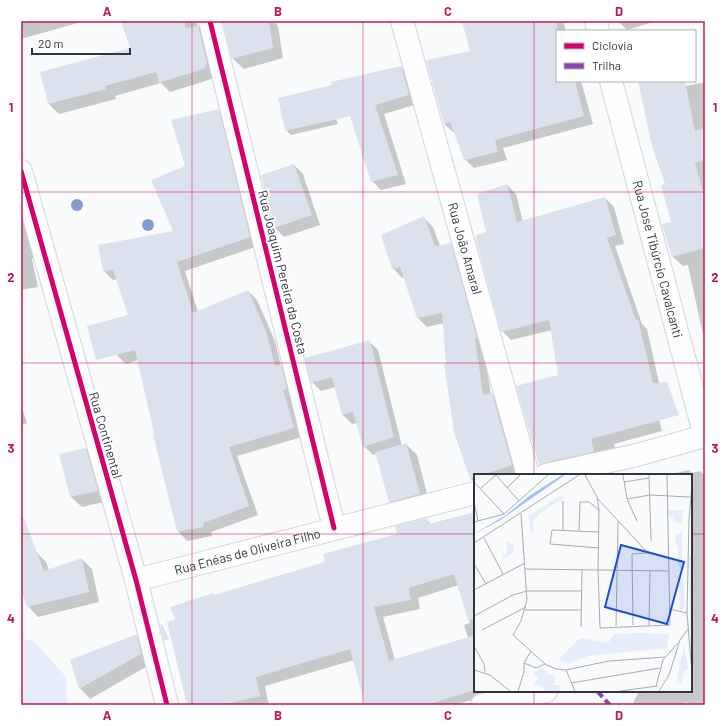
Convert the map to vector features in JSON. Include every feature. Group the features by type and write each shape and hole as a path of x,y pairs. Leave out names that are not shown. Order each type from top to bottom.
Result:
{"street":[{"name":"Rua Joaquim Pereira da Costa","path":"210,21 334,528"},
{"name":"Rua João Amaral","path":"402,21 528,474"},
{"name":"Rua José Tibúrcio Cavalcanti","path":"611,82 705,436"},
{"name":"Rua Continental","path":"21,171 136,580 167,705"},
{"path":"550,474 636,455 705,436"},
{"name":"Rua Enéas de Oliveira Filho","path":"136,580 474,493"},
{"path":"482,705 541,692"}],"shaded area":[{"path":"21,638 35,642 66,677 67,705 21,705"}],"building":[{"path":"121,21 184,21 186,28 198,26 207,63 205,64 206,68 159,83 156,72 105,86 106,89 48,104 40,72 130,48"},
{"path":"269,21 273,48 232,59 223,22"},
{"path":"462,21 557,21 556,82 575,82 584,116 495,140 498,152 464,160 450,122 444,124 426,60 470,51"},
{"path":"401,66 409,95 375,105 398,175 371,182 350,116 285,131 278,98 332,85 331,82"},
{"path":"638,82 685,82 695,131 705,128 705,160 695,163 705,199 705,248 672,257 662,224 671,222 661,185 665,184 652,146"},
{"path":"219,109 250,237 177,262 193,313 248,290 266,331 275,366 281,365 287,389 283,390 294,428 229,447 249,506 203,523 204,527 177,532 153,434 135,350 96,360 87,326 128,315 113,270 103,271 98,245 173,231 151,180 185,166 171,120"},
{"path":"294,164 312,215 274,228 261,175"},
{"path":"507,184 517,222 605,197 616,235 607,238 636,320 638,319 653,383 667,382 679,415 591,439 594,452 561,458 539,465 516,386 558,375 549,320 501,332 475,236 486,232 477,194"},
{"path":"424,216 435,246 451,243 477,338 475,338 483,395 492,393 512,465 485,474 474,474 474,477 470,479 454,432 444,364 446,364 442,313 417,318 400,267 392,269 381,235"},
{"path":"370,340 394,437 363,447 353,412 342,415 332,377 311,383 305,358"},
{"path":"406,443 420,494 389,502 375,452"},
{"path":"86,448 98,491 70,497 59,454"},
{"path":"474,512 474,619 468,620 454,574 409,588 411,600 374,607 389,661 474,635 474,690 426,705 365,705 350,649 256,677 260,696 221,705 187,705 167,622 175,619 170,607 213,593 214,595 325,562 323,554 397,534 395,526 427,518 428,524"},
{"path":"21,518 24,518 44,571 82,558 89,592 27,607 21,589"},
{"path":"162,624 169,639 164,641 160,625"},
{"path":"137,634 141,654 79,689 70,660"}],"marked path":[{"path":"598,692 610,705"}],"cycle path":[{"path":"210,21 334,528"},
{"path":"21,171 136,580 167,705"}]}
